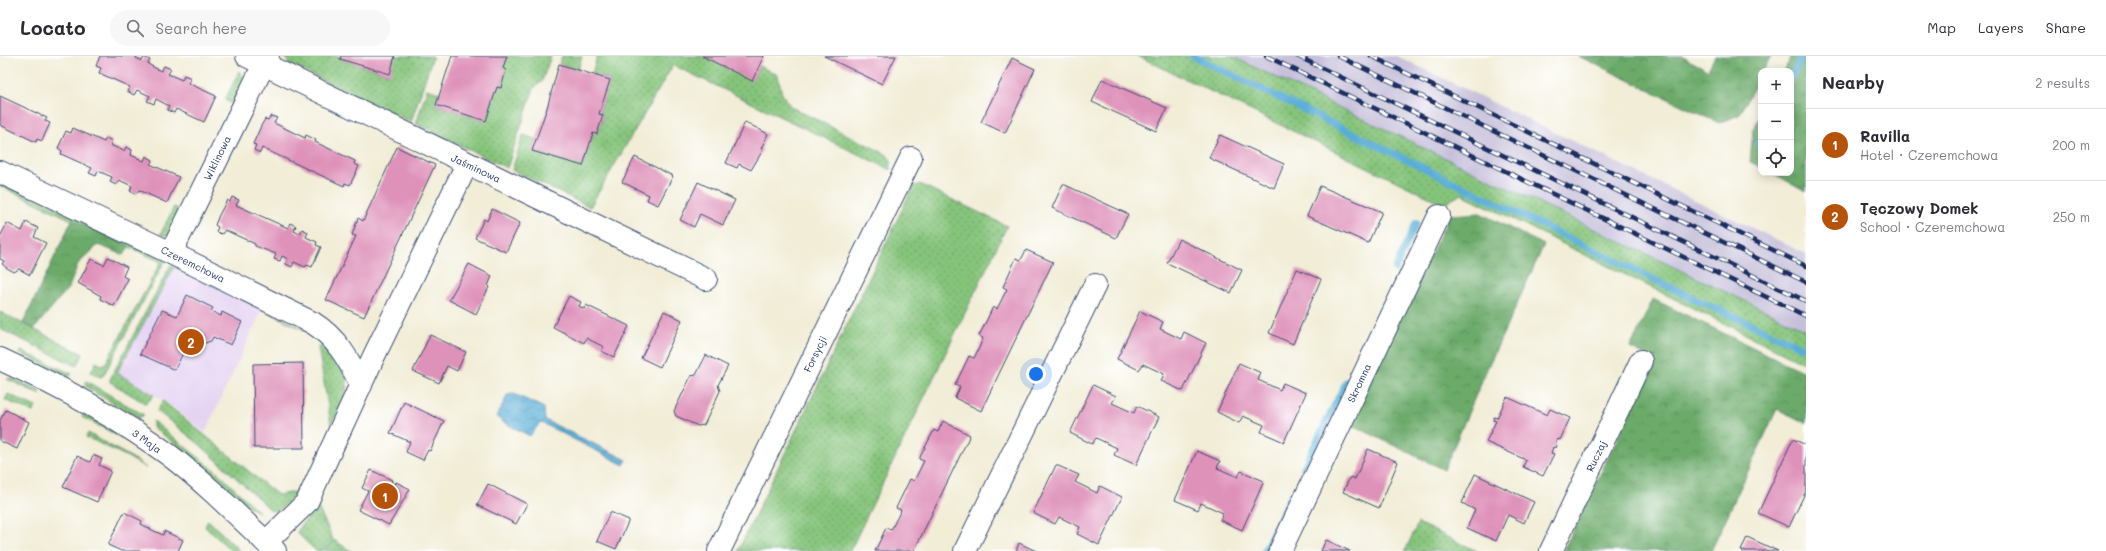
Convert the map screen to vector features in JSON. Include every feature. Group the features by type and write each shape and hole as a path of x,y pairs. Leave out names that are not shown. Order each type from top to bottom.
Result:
{"street":[{"name":"Jaśminowa","path":"259,59 467,164 706,279"},
{"name":"Wiklinowa","path":"172,253 259,59"},
{"name":"Forsycji","path":"719,551 911,158"},
{"path":"270,547 307,502 360,385 467,164"},
{"name":"Czeremchowa","path":"0,172 172,253 323,329 343,350 360,385"},
{"name":"Skromna","path":"1280,551 1438,216"},
{"path":"965,551 1095,286"},
{"name":"3 Maja","path":"0,359 95,406 137,433 198,478 270,547"},
{"name":"Ruczaj","path":"1551,551 1642,361"}],"shaded area":[{"path":"1231,56 1397,56 1806,254 1806,330"},
{"path":"174,267 262,310 205,433 168,403 117,373"}],"green space":[{"path":"284,56 341,56 340,59 389,74 395,56 433,56 411,122 289,64"},
{"path":"507,56 551,56 542,81 534,88 507,168 416,124 427,89 440,93 436,105 486,121 497,87 501,88 506,70 503,68"},
{"path":"562,56 582,56 578,70 559,64"},
{"path":"597,56 702,56 752,80 759,66 778,75 782,94 791,107 886,154 891,160 891,170 673,65 590,207 512,170 523,135 536,139 533,151 583,166 593,133 597,133 603,115 599,114 610,80 592,74"},
{"path":"1138,56 1231,56 1806,330 1806,364 1462,194 1443,204"},
{"path":"1578,56 1681,56 1708,70 1715,56 1771,56 1764,68 1758,68 1758,80 1739,115 1719,123"},
{"path":"1791,56 1806,56 1806,191 1778,176 1794,176 1794,68 1785,68"},
{"path":"239,71 246,80 235,105 225,100"},
{"path":"1758,121 1758,166 1750,162 1753,130"},
{"path":"0,181 166,259 103,376 100,377 91,372 96,362 104,366 161,262 0,186"},
{"path":"920,184 1007,226 850,551 738,551 910,193 913,187"},
{"path":"174,207 184,212 171,236 160,235"},
{"path":"1480,213 1544,245 1487,369 1444,470 1348,423 1450,215"},
{"path":"72,220 129,246 124,255 98,245 78,264 69,287 34,329 23,323"},
{"path":"174,263 311,333 174,267 117,373 154,395 146,404 110,382 110,379 170,266"},
{"path":"1653,299 1806,373 1806,423 1777,409 1711,551 1563,551 1655,361 1630,348"},
{"path":"0,312 83,354 76,366 0,329"},
{"path":"326,345 341,367 347,380 347,387 343,401 331,425 318,347"},
{"path":"21,351 72,374 68,377 19,353"},
{"path":"11,378 39,391 41,395 7,379"},
{"path":"86,381 144,415 138,418 86,387"},
{"path":"8,394 36,407 33,412 5,400"},
{"path":"163,401 278,495 300,491 279,510 272,511 198,443 157,411"},
{"path":"86,414 143,449 82,417"},
{"path":"153,421 217,472 259,512 247,506 206,468 153,427"},
{"path":"88,433 134,459 146,468 128,457 86,437"},
{"path":"318,507 333,539 323,551 316,551 297,533 301,525"},
{"path":"208,520 240,551 232,551 205,527"},
{"path":"1418,523 1477,551 1405,551"},
{"path":"334,540 351,551 325,551"}],"water":[{"path":"512,393 544,408 545,420 627,460 624,465 542,423 539,424 530,436 501,421 497,416 508,394"}],"building":[{"path":"100,56 137,56 136,58 142,61 144,57 150,60 148,64 161,71 164,66 171,69 168,74 182,80 184,75 191,78 188,83 216,96 204,122 176,109 174,113 167,110 169,106 156,99 154,104 147,101 150,96 137,90 134,95 127,91 130,87 99,73 101,68 96,66"},
{"path":"341,56 395,56 390,74 340,59"},
{"path":"452,56 507,56 503,68 506,70 501,88 497,87 486,121 436,105"},
{"path":"702,56 764,56 752,81"},
{"path":"824,56 896,56 882,84"},
{"path":"1012,58 1035,69 1005,133 981,122"},
{"path":"559,64 610,80 599,114 603,115 597,134 593,133 583,166 532,151 547,108"},
{"path":"1102,79 1167,108 1156,131 1092,102"},
{"path":"0,96 47,118 45,121 50,123 42,141 37,139 36,142 0,125"},
{"path":"271,116 277,118 274,123 305,138 306,135 316,140 315,142 355,161 354,164 359,166 350,185 345,183 344,186 262,148 260,153 254,150 256,145 253,144 261,126 265,119 268,120"},
{"path":"745,122 768,134 761,149 763,150 751,170 739,164 737,168 726,163"},
{"path":"73,128 104,142 106,138 112,141 110,145 124,151 126,147 132,150 131,155 144,161 146,156 153,160 150,164 179,177 167,203 139,190 136,194 130,191 132,186 119,180 116,185 110,182 112,177 98,171 96,176 89,173 92,168 61,154 62,151 58,148 66,131 71,133"},
{"path":"1220,135 1284,164 1274,188 1209,158"},
{"path":"397,147 435,165 364,317 326,300 356,236 352,235 358,218 363,221"},
{"path":"635,157 673,176 658,205 647,200 649,195 622,182"},
{"path":"698,182 735,200 723,225 700,214 694,227 680,220"},
{"path":"1063,184 1128,214 1116,238 1052,208"},
{"path":"1320,186 1382,212 1368,243 1307,216"},
{"path":"232,197 239,200 236,205 288,228 290,223 296,226 294,231 300,234 302,229 308,232 306,237 317,242 316,245 321,247 312,267 307,265 305,267 294,262 292,267 286,264 288,259 282,256 280,261 274,259 276,254 255,246 255,244 225,230 222,234 216,232 218,227 215,225 219,215 227,200 230,202"},
{"path":"492,209 520,223 506,252 475,238 484,219 487,221"},
{"path":"26,222 38,228 34,237 46,243 30,275 19,269 14,272 2,264 4,261 0,259 0,237 7,223 22,231"},
{"path":"1179,239 1242,270 1231,293 1167,263"},
{"path":"1026,250 1053,262 981,411 955,398 960,387 955,385 969,356 974,358 979,348 983,338 979,336 993,307 997,309 1007,289 1003,287 1016,258 1021,260"},
{"path":"108,257 127,267 123,276 128,279 114,306 100,299 101,296 78,283 91,259 104,265"},
{"path":"469,264 492,276 488,286 489,287 476,314 449,300"},
{"path":"1297,269 1321,279 1293,344 1269,333"},
{"path":"187,295 213,308 211,311 221,316 222,312 242,322 231,345 213,337 211,341 205,343 190,337 175,370 140,354 162,310 177,316"},
{"path":"569,296 581,302 579,306 584,309 586,305 629,326 614,357 601,351 604,347 586,338 584,343 553,327"},
{"path":"664,311 682,320 660,367 641,358"},
{"path":"1140,311 1163,322 1160,329 1181,339 1184,332 1206,343 1183,391 1161,381 1164,374 1143,364 1139,370 1117,359"},
{"path":"430,335 466,352 457,371 447,366 439,383 413,371"},
{"path":"706,355 728,366 718,385 720,391 704,425 698,426 676,416 674,411 691,376 696,375"},
{"path":"303,363 304,448 254,448 253,364"},
{"path":"1239,363 1261,373 1258,380 1280,390 1283,383 1306,393 1284,442 1261,432 1264,425 1243,416 1239,423 1217,412"},
{"path":"1093,385 1116,396 1112,403 1134,413 1137,406 1159,417 1136,465 1114,455 1117,448 1096,438 1092,444 1070,433"},
{"path":"1507,397 1547,415 1550,409 1570,418 1560,440 1557,439 1555,445 1557,446 1556,448 1553,447 1551,453 1554,454 1543,476 1523,467 1526,460 1486,442 1496,421 1493,420 1494,417 1497,418"},
{"path":"404,402 444,421 430,451 428,450 423,460 406,452 410,442 390,433"},
{"path":"6,410 29,422 17,449 0,441 0,420"},
{"path":"943,421 970,435 914,551 875,551 886,528 891,530 901,510 896,508 910,479 914,481 924,461 919,459 934,430 938,432"},
{"path":"1793,439 1806,445 1806,491 1789,527 1758,513"},
{"path":"1368,449 1398,462 1379,508 1343,492 1350,477 1355,479"},
{"path":"1197,451 1220,461 1217,468 1238,477 1241,471 1264,481 1242,530 1220,520 1223,513 1201,503 1198,510 1175,500"},
{"path":"93,455 102,459 99,465 111,471 97,502 63,487 77,456 90,462"},
{"path":"1056,465 1079,475 1075,482 1097,493 1100,486 1122,497 1099,545 1077,534 1080,527 1059,517 1055,524 1033,513"},
{"path":"371,470 392,480 391,483 395,485 396,482 410,489 389,525 358,510 368,491 362,488"},
{"path":"1475,474 1534,502 1524,523 1508,515 1496,541 1467,528 1475,510 1462,503"},
{"path":"488,484 527,504 516,524 477,505"},
{"path":"124,512 142,521 141,524 152,530 163,535 164,531 183,540 178,551 121,551 108,545"},
{"path":"610,512 629,520 616,549 597,541"},
{"path":"1747,537 1778,551 1741,551"},
{"path":"1326,540 1350,551 1321,551"},
{"path":"1019,543 1036,551 1016,551"}],"waterway":[{"path":"1193,56 1690,297 1806,349"},
{"path":"1794,72 1802,56"},
{"path":"1395,269 1416,223"},
{"path":"1304,467 1346,382"},
{"path":"1264,551 1291,496"}],"railway":[{"path":"1266,56 1806,316"},
{"path":"1297,56 1806,301"},
{"path":"1338,56 1806,282"},
{"path":"1371,56 1806,266"}],"place":[{"name":"Tęczowy Domek","path":"191,342"},
{"name":"Ravilla","path":"385,496"}]}
